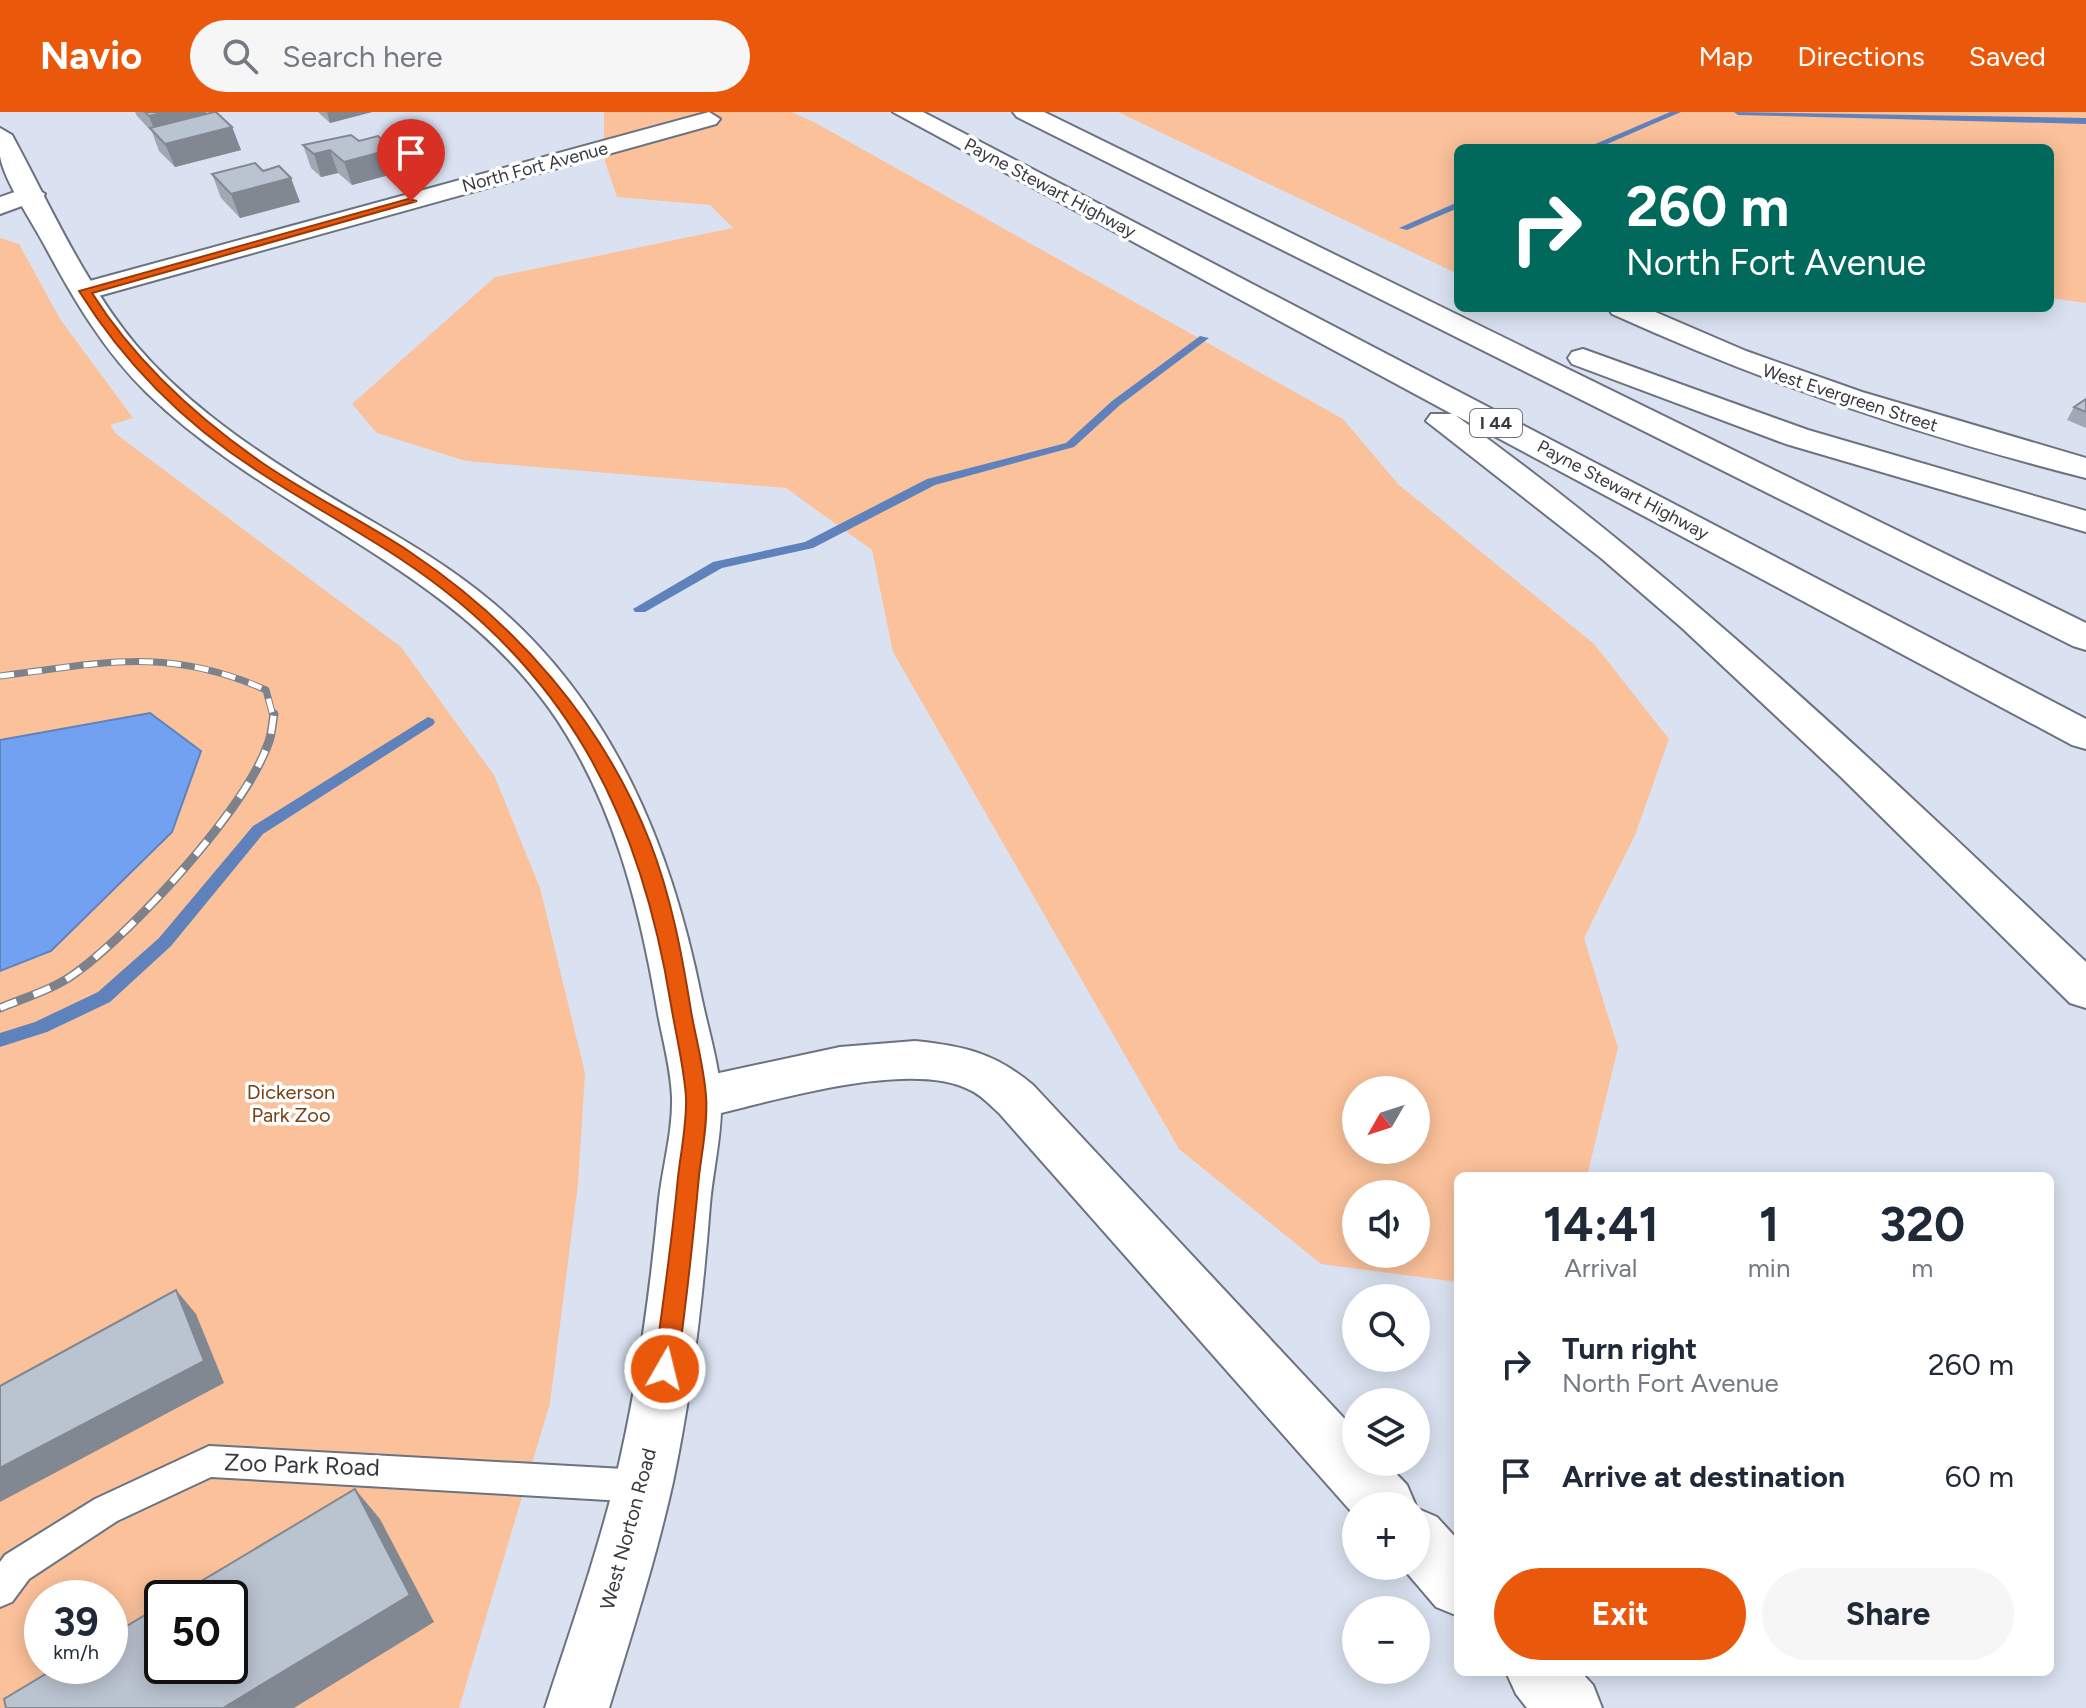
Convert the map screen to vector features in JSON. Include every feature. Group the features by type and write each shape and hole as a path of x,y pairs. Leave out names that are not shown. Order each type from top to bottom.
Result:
{"main road":[{"name":"Payne Stewart Highway","path":"905,112 2086,736"},
{"path":"1025,112 2086,638"},
{"name":"North Fort Avenue","path":"85,291 708,119"},
{"name":"West Norton Road","path":"0,135 16,200 85,291 112,334 173,399 258,466 445,582 517,646 553,687 608,772 641,842 673,957 696,1098 680,1269 665,1369 642,1486 577,1708"},
{"path":"1316,254 1454,307"},
{"path":"1272,304 1574,516 1699,623 2086,990"},
{"path":"1466,312 1722,411 2086,522"},
{"name":"West Evergreen Street","path":"1631,312 1714,350 1829,394 2086,468"},
{"path":"696,1098 874,1062 920,1058 985,1074 1016,1099 1373,1492"},
{"path":"1430,1554 1454,1581"},
{"path":"1542,1676 1570,1708"}],"lane":[{"name":"Zoo Park Road","path":"0,1590 17,1567 106,1510 209,1461 642,1486"}],"green space":[{"path":"604,112 791,112 814,122 1343,419 1398,484 1594,644 1669,739 1635,835 1584,938 1618,1048 1588,1172 1454,1172 1454,1281 1351,1268 1430,1268 1430,1180 1342,1180 1342,1267 1321,1264 1179,1149 893,652 872,550 786,488 466,461 377,433 352,404 495,277 733,228 710,205 617,197 604,159"},
{"path":"1118,112 2086,112 2086,303 2054,299 2054,144 1454,144 1454,272"},
{"name":"Dickerson Park Zoo","path":"0,238 19,244 60,319 133,418 110,425 116,434 401,647 494,775 540,888 585,1073 578,1184 550,1403 459,1708 0,1708"}],"water":[{"path":"150,713 201,751 172,832 51,951 0,971 0,740"}],"building":[{"path":"216,112 232,127 165,144 150,128"},
{"path":"351,135 359,141 378,136 393,149 344,162 330,150 314,154 303,145"},
{"path":"255,163 263,171 279,166 291,178 231,194 212,174"},
{"path":"2086,399 2086,412 2074,407"},
{"path":"176,1290 204,1361 0,1468 0,1386"},
{"path":"355,1489 410,1595 223,1708 6,1708 4,1699 29,1684 128,1684 128,1625 144,1616 144,1684 248,1684 248,1580 203,1580"}],"waterway":[{"path":"1600,144 1677,112"},
{"path":"1738,112 2086,121"},
{"path":"1404,228 1454,207"},
{"path":"640,609 718,565 809,545 931,482 1070,445 1116,403 1204,338"},
{"path":"0,1040 41,1027 104,997 165,942 258,830 428,722"}],"railway":[{"path":"0,676 103,663 165,663 197,667 266,690 273,716"},
{"path":"0,1008 50,988 77,972 157,899 236,802 268,744 274,714"}],"route":[{"path":"411,201 85,291 112,334 140,366 213,432 258,466 405,555 445,582 482,613 517,646 553,687 585,733 615,785 641,842 658,897 673,957 696,1098 686,1178 680,1269 665,1369"}]}
